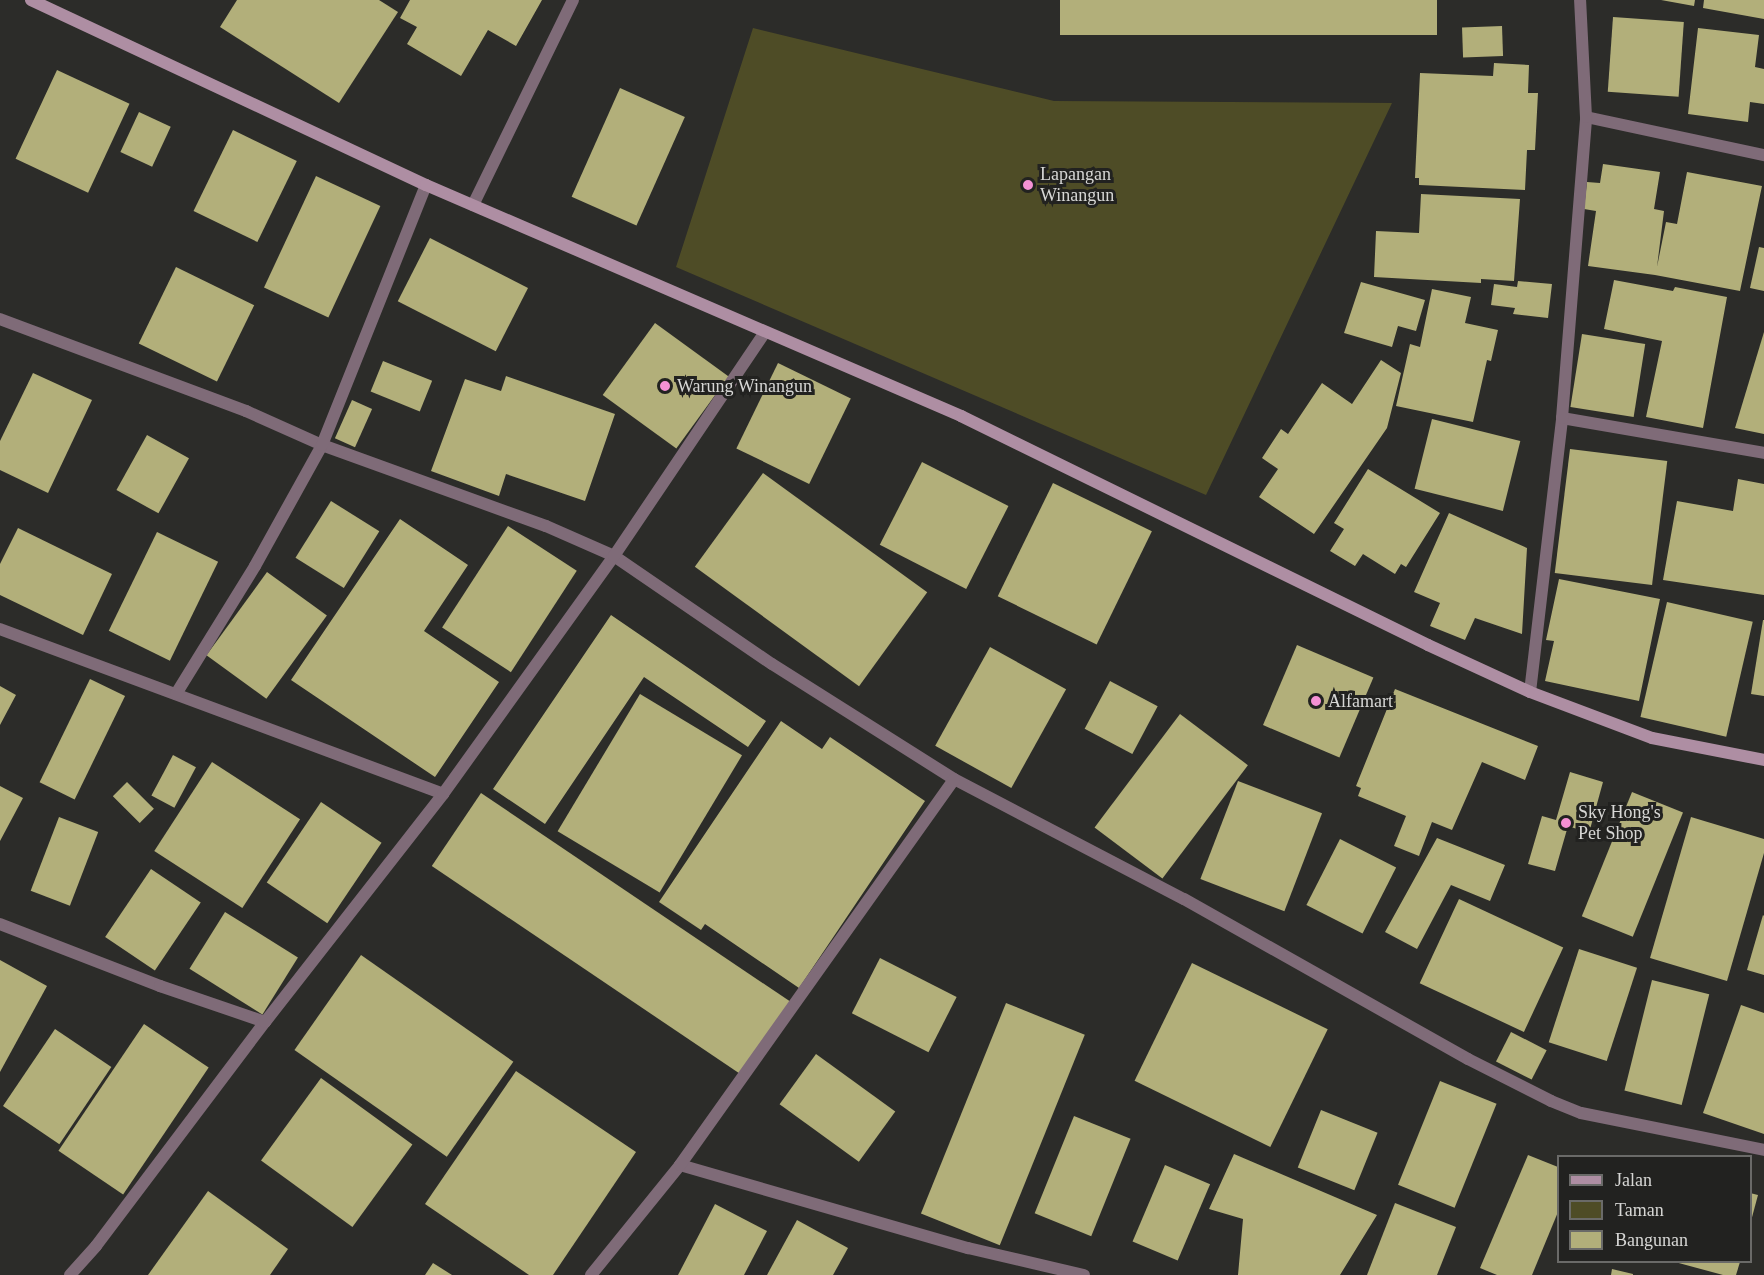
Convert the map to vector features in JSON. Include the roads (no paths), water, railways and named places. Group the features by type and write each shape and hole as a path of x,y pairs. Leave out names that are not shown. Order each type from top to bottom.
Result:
{"street":[{"path":"31,0 426,184 961,416 1428,645 1530,692 1652,738 1764,760"},
{"path":"473,205 573,0"},
{"path":"1530,692 1562,418 1586,117 1580,0"},
{"path":"1586,117 1764,155"},
{"path":"176,694 255,566 322,445 426,184"},
{"path":"0,319 246,411 322,445 546,526 614,556 830,702 954,779 1184,899 1468,1059 1551,1101 1581,1113 1641,1127 1764,1150"},
{"path":"70,1275 96,1246 265,1022 443,794 614,556 765,332"},
{"path":"1562,418 1764,453"},
{"path":"0,629 443,794"},
{"path":"591,1275 681,1164 954,779"},
{"path":"0,924 160,986 265,1022"},
{"path":"681,1164 968,1248 1084,1275"}],"place":[{"name":"Lapangan Winangun","path":"1028,185"},
{"name":"Warung Winangun","path":"665,386"},
{"name":"Alfamart","path":"1316,701"},
{"name":"Sky Hong's Pet Shop","path":"1566,823"}]}
